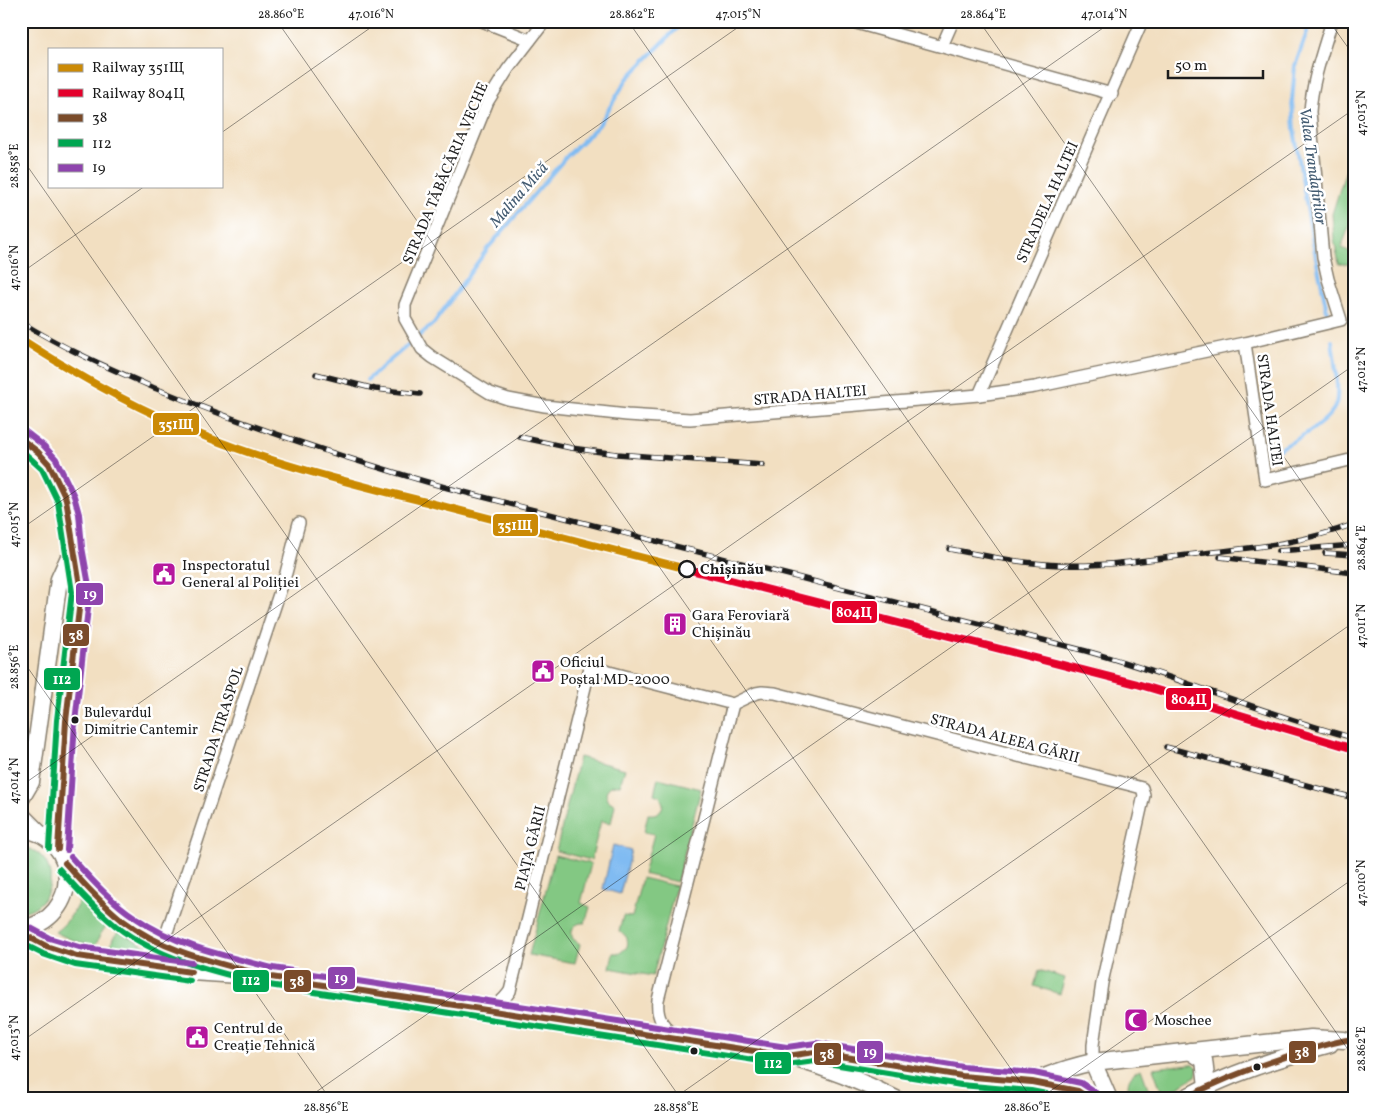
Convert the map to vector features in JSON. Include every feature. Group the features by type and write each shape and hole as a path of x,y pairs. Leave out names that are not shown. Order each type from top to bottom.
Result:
{"main road":[{"path":"21,439 43,458 59,481 70,516 73,548 81,592 66,722 61,856 68,879 67,888 60,906 46,920 38,925 21,929"},
{"path":"21,799 31,782 28,760 59,579 73,548"},
{"path":"21,815 41,835 53,843 61,856 88,888 132,927 163,944 198,957 270,977"},
{"path":"21,829 41,835"},
{"path":"21,933 46,946 92,959 176,971 270,977 787,1056 833,1070 896,1099"},
{"path":"1003,1099 1032,1082 1062,1069 1093,1062 1311,1038 1349,1039"},
{"path":"1183,1099 1229,1076 1278,1058 1349,1039"},
{"path":"1190,1051 1204,1060 1208,1086"},
{"path":"787,1056 815,1052 962,1076 1032,1082 1078,1091 1090,1099"},
{"path":"1093,1062 1109,1099"}],"street":[{"path":"482,21 530,40"},
{"name":"STRADA TĂBĂCĂRIA VECHE","path":"407,323 405,304 488,101 508,69 545,21"},
{"path":"849,21 1112,94"},
{"path":"942,46 953,21"},
{"name":"STRADELA HALTEI","path":"979,395 1112,94 1142,21"},
{"name":"STRADA HALTEI","path":"407,323 418,343 432,357 479,388 498,396 545,406 672,419 711,418 979,395 1035,387 1245,343 1341,320 1323,257 1310,112 1311,94 1315,77 1332,21"},
{"name":"STRADA HALTEI","path":"1245,343 1265,480 1354,459"},
{"name":"STRADA TIRASPOL","path":"163,944 286,573 299,523"},
{"name":"PIAȚA GĂRII","path":"470,1007 488,1008 497,1005 510,991 590,667 733,704"},
{"name":"STRADA ALEEA GĂRII","path":"733,704 756,693 775,693 1140,787 1144,790 1102,983 1093,1045 1093,1062"},
{"path":"690,1041 673,1034 665,1028 659,1019 657,1010 658,1000 733,704"}],"green space":[{"path":"1352,151 1354,152 1354,214 1341,248 1354,253 1354,264 1339,264 1332,214"},
{"path":"579,757 625,769 620,785 608,788 606,792 608,800 615,805 611,823 601,821 591,860 556,851"},
{"path":"658,778 701,789 677,882 643,874 654,834 644,832 648,814 658,812 663,804 660,796 654,794"},
{"path":"21,847 34,851 43,858 48,868 50,879 48,890 43,900 34,908 21,912"},
{"path":"555,855 591,864 581,903 590,907 585,923 576,925 572,930 573,939 580,944 575,963 529,955"},
{"path":"642,878 676,886 653,976 610,968 613,953 620,953 627,947 626,937 619,932 623,916 632,917"},
{"path":"82,895 109,922 100,935 95,947 69,939 55,932 71,915"},
{"path":"119,931 145,946 166,955 170,959 163,961 109,951 113,938"},
{"path":"1039,970 1065,978 1060,994 1034,986"},
{"path":"1194,1064 1198,1068 1196,1076 1163,1096 1153,1068"},
{"path":"1141,1069 1152,1099 1134,1099 1129,1090 1128,1082 1130,1078 1136,1071"}],"water":[{"path":"613,845 631,850 620,894 603,889"}],"waterway":[{"name":"Malina Mică","path":"367,380 434,323 488,248 567,156 599,125 627,79 684,21"},
{"name":"Valea Trandafirilor","path":"1311,21 1295,66 1292,101 1294,129 1312,238 1328,316"},
{"name":"Valea Trandafirilor","path":"1272,453 1318,425 1326,418 1336,404 1336,373 1332,341"}],"railway":[{"path":"21,322 71,350 157,389 301,443 448,488 1086,651 1287,718 1354,738"},
{"path":"316,374 375,389 420,394"},
{"path":"520,437 571,448 617,454 763,465"},
{"path":"949,549 1034,563 1098,565 1244,549 1316,536 1354,524"},
{"path":"1278,551 1354,545"},
{"path":"1325,553 1354,555"},
{"path":"1220,557 1354,573"},
{"path":"1166,747 1354,798"}],"rail line":[{"name":"351Щ","path":"21,339 89,381 136,406 184,428 236,448 346,481 687,569"},
{"name":"804Ц","path":"687,569 1137,684 1354,749"}],"transit line":[{"name":"19","path":"26,432 44,446 56,459 74,496 79,514 82,547 90,591 75,722 67,850"},
{"name":"38","path":"21,439 38,452 49,464 66,499 81,592 66,721 58,849"},
{"name":"112","path":"21,450 42,469 58,502 72,592 57,720 49,848"},
{"name":"19","path":"71,857 110,897 127,912 151,928 202,949 273,968 787,1047 816,1043 963,1067 1034,1073 1081,1083 1095,1092"},
{"name":"38","path":"65,863 122,920 156,941 212,962 271,977 787,1056 815,1052 962,1076 1032,1082 1078,1091 1090,1099"},
{"name":"112","path":"59,869 86,899 116,926 151,948 209,970 269,985 786,1065 815,1061 961,1085 1031,1091 1072,1099"},
{"name":"19","path":"25,925 49,938 79,947 192,963"},
{"name":"38","path":"21,933 46,946 77,956 191,972"},
{"name":"112","path":"21,943 43,954 75,965 190,981"},
{"name":"38","path":"1183,1099 1229,1077 1261,1065 1326,1045 1354,1039"}],"place":[{"name":"Chișinău","path":"687,569"},
{"name":"Inspectoratul General al Poliției","path":"164,574"},
{"name":"Gara Feroviară Chișinău","path":"675,624"},
{"name":"Oficiul Poștal MD-2000","path":"543,671"},
{"name":"Bulevardul Dimitrie Cantemir","path":"75,720"},
{"name":"Moschee","path":"1136,1020"},
{"name":"Centrul de Creație Tehnică","path":"197,1037"}]}
